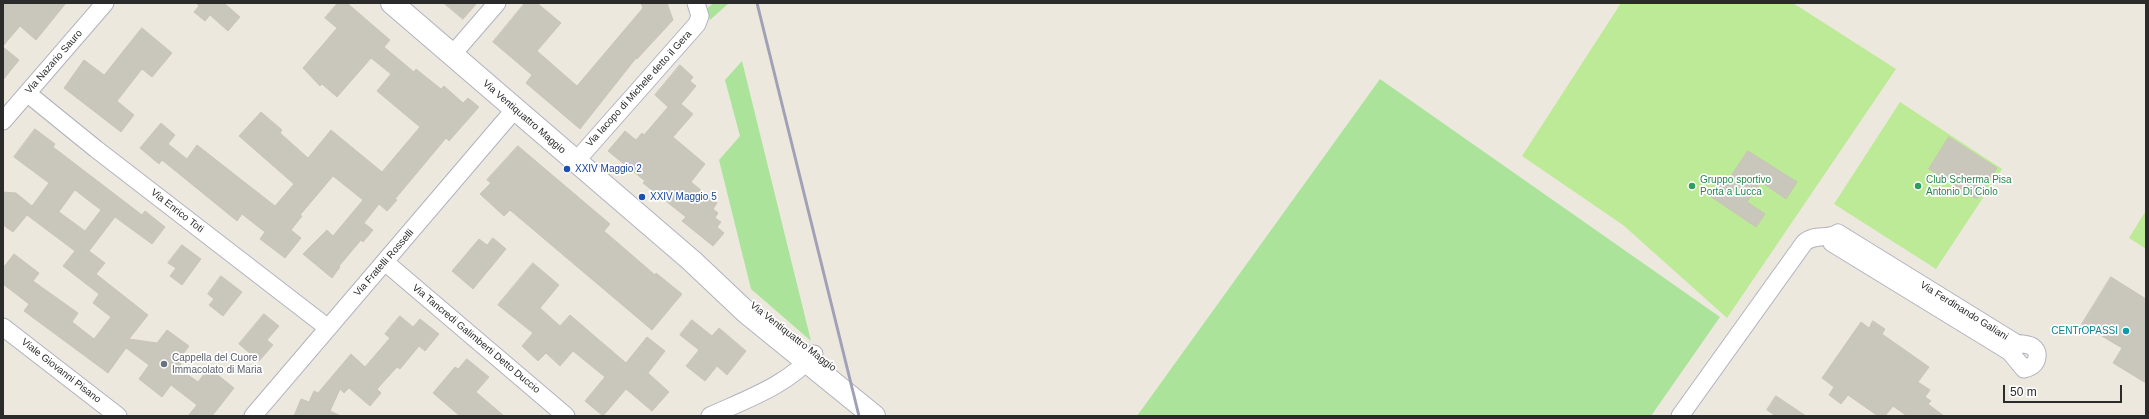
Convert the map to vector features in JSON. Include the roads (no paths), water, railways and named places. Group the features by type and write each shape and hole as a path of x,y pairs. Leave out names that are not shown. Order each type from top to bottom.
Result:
{"street":[{"name":"Via Nazario Sauro","path":"3,121 105,3"},
{"name":"Via Ventiquattro Maggio","path":"392,3 692,261 747,313 890,416"},
{"path":"452,55 497,3"},
{"name":"Via Iacopo di Michele detto il Gera","path":"576,161 698,24 698,10"},
{"name":"Via Enrico Toti","path":"27,93 96,149 328,328"},
{"name":"Via Fratelli Rosselli","path":"253,416 515,109"},
{"name":"Via Ferdinando Galiani","path":"1684,414 1804,243 1813,238 1832,237 1838,233 2016,343 2030,345 2036,349 2037,356 2035,363 2030,368 2024,369 2010,352 1832,244 1832,237"},
{"name":"Via Tancredi Galimberti Detto Duccio","path":"385,262 566,416"},
{"name":"Viale Giovanni Pisano","path":"3,327 118,416"},
{"name":"Via Ventiquattro Maggio","path":"811,358 874,416"},
{"path":"710,416 768,389 792,375 811,358"}],"railway":[{"path":"757,3 859,416"}],"place":[{"name":"XXIV Maggio 2","path":"567,169"},
{"name":"Gruppo sportivo Porta a Lucca","path":"1692,186"},
{"name":"Club Scherma Pisa Antonio Di Ciolo","path":"1918,186"},
{"name":"XXIV Maggio 5","path":"642,197"},
{"name":"CENTrOPASSI","path":"2126,331"},
{"name":"Cappella del Cuore Immacolato di Maria","path":"164,364"}]}
